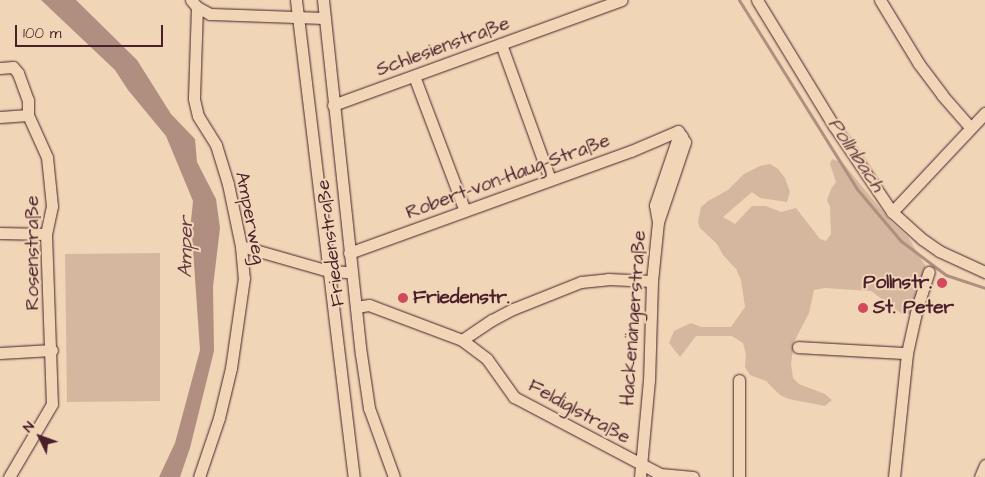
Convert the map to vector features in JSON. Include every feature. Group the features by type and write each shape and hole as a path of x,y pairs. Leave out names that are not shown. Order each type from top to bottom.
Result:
{"street":[{"path":"296,0 354,477"},
{"name":"Friedenstraße","path":"325,0 333,105 351,272 369,408 394,477"},
{"name":"Schlesienstraße","path":"333,105 621,0"},
{"path":"758,0 834,126 892,212 922,239 939,251 985,272"},
{"path":"880,0 919,64 942,95 970,127"},
{"path":"194,4 210,14 325,18"},
{"name":"Amperweg","path":"194,4 194,99 198,116 216,145 228,184 241,246 244,278 231,368 219,418 199,477"},
{"path":"501,44 550,179"},
{"name":"Rosenstraße","path":"0,68 13,67 18,74 28,100 28,115 47,157 52,206 46,234 52,350 52,404 9,477"},
{"path":"414,76 466,210"},
{"path":"892,212 985,113"},
{"path":"0,117 28,115"},
{"name":"Robert-von-Haug-Straße","path":"349,253 550,179 680,134"},
{"name":"Hackenängerstraße","path":"641,471 649,380 652,281 658,222 681,159 685,142 680,134"},
{"path":"0,233 46,234"},
{"path":"241,246 329,271 351,272"},
{"path":"894,477 907,353 917,308 929,272"},
{"path":"462,340 492,320 513,309 581,282 608,279 652,281"},
{"name":"Feldiglstraße","path":"356,307 369,306 462,340 487,359 514,397 641,471 693,477"},
{"path":"798,347 907,353"},
{"path":"0,354 52,350"},
{"path":"738,380 740,477"},
{"path":"980,477 985,466"}],"shaded area":[{"path":"41,0 76,0 137,60 171,114 195,139 197,162 216,199 220,228 213,287 214,351 190,448 180,477 159,477 175,443 200,350 191,221 193,201 166,136 128,90 115,70"},
{"path":"832,159 843,163 891,222 908,237 929,272 910,314 902,314 871,291 825,288 814,290 809,313 794,342 791,364 793,378 799,384 825,394 832,400 825,406 789,399 780,395 766,381 750,375 745,367 746,354 743,343 732,336 696,336 680,357 669,343 674,331 691,323 701,327 731,327 745,307 741,280 736,269 723,255 717,244 700,228 698,222 701,207 728,190 744,174 760,166 770,164 778,169 785,178 790,192 787,202 760,198 752,192 723,217 735,224 752,206 766,206 781,212 796,208 820,239 826,241 831,234 830,207 827,200 836,182 830,164"},
{"path":"160,253 160,401 67,402 65,254"}],"waterway":[{"name":"Pollnbach","path":"739,0 857,189 901,241 946,275 985,288"}],"place":[{"name":"Pollnstr.","path":"942,283"},
{"name":"Friedenstr.","path":"403,298"},
{"name":"St. Peter","path":"863,308"}],"water label":[{"name":"Amper","path":"186,247"}]}
